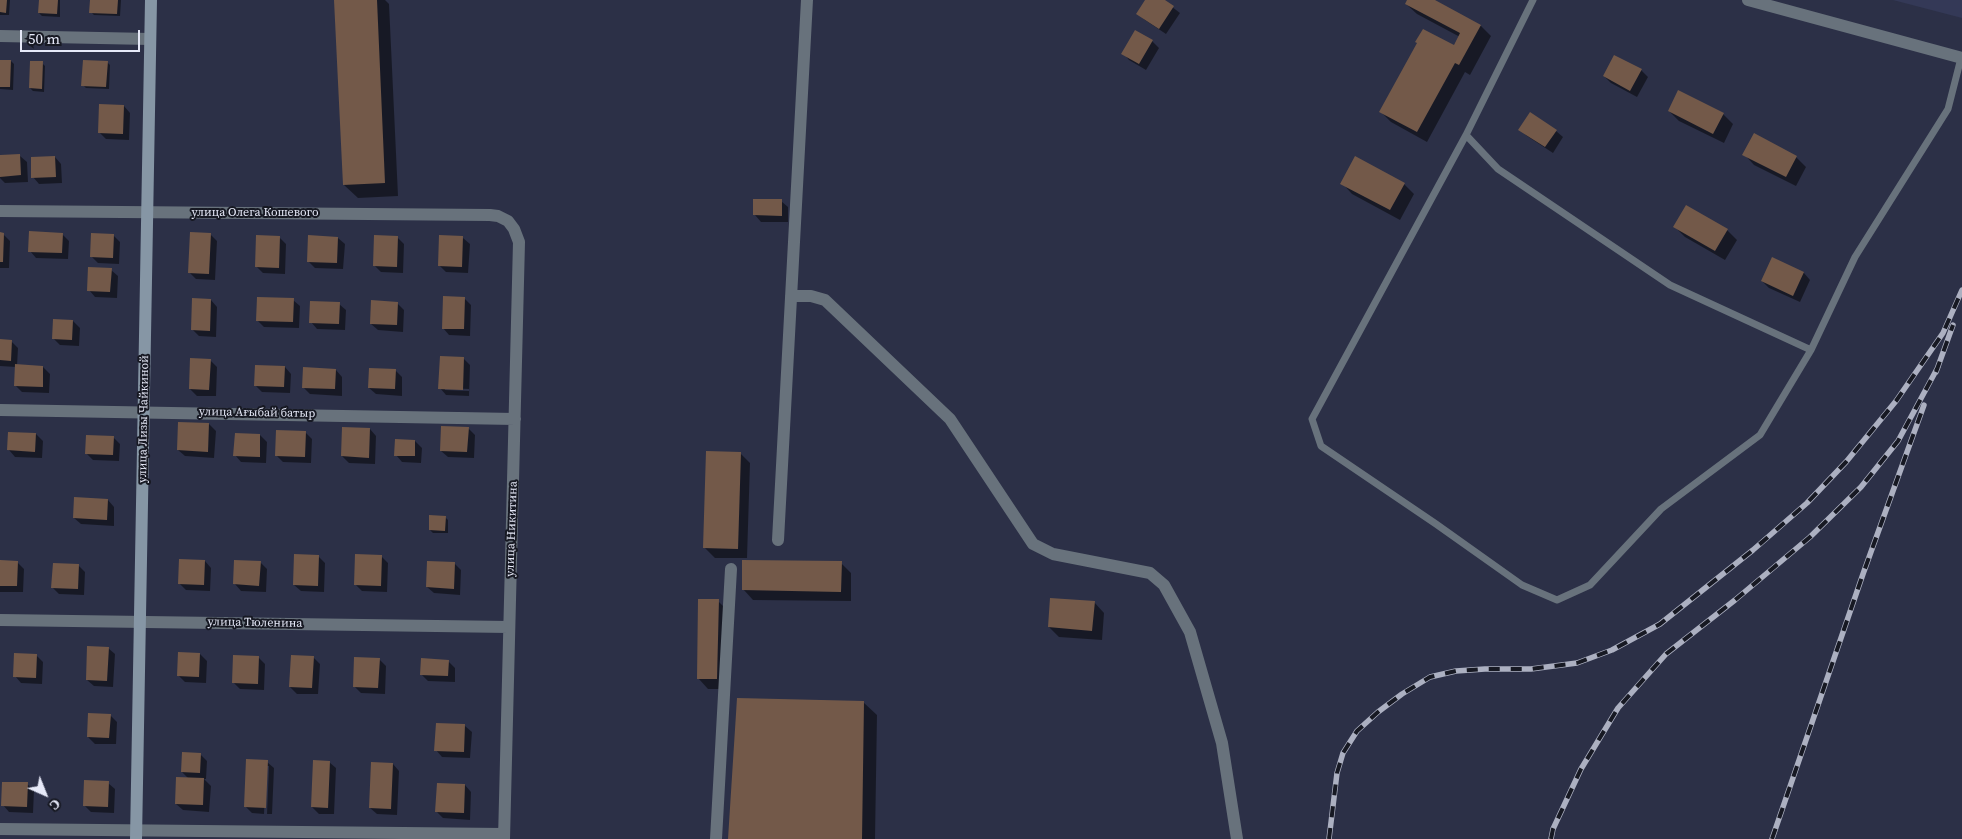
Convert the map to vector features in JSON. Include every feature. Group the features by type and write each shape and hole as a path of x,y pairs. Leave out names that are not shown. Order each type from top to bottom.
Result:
{"street":[{"name":"улица Лизы Чайкиной","path":"136,834 151,0"},
{"path":"778,540 807,0"},
{"path":"1748,0 1961,58"},
{"path":"0,36 150,39"},
{"name":"улица Олега Кошевого","path":"0,210 490,215 498,216 508,222"},
{"name":"улица Никитина","path":"504,836 519,242 514,229 508,222"},
{"path":"791,296 811,296 825,300 950,419 1033,544 1053,554 1150,573 1164,585 1190,632 1222,743 1237,839"},
{"name":"улица Ағыбай батыр","path":"0,410 144,411 515,419"},
{"path":"716,839 731,569"},
{"name":"улица Тюленина","path":"0,620 509,627"},
{"path":"0,829 136,834 504,836"}],"lane":[{"path":"1533,0 1466,135 1312,419 1322,446 1522,585 1557,600 1590,585 1661,508 1760,435 1811,350 1855,257 1948,109 1961,58"},
{"path":"1466,135 1498,169 1670,285 1811,350"}],"shaded area":[{"path":"1893,0 1962,0 1962,18"}],"building":[{"path":"0,0 7,0 6,13 0,12"},
{"path":"39,0 58,0 57,14 38,13"},
{"path":"90,0 118,0 117,14 89,13"},
{"path":"334,0 377,0 385,183 343,185"},
{"path":"1145,0 1165,0 1174,6 1159,29 1136,14"},
{"path":"1407,0 1435,0 1481,25 1459,65 1455,63 1417,132 1379,112 1423,29 1454,45 1460,33 1405,4"},
{"path":"1135,30 1153,40 1139,64 1121,54"},
{"path":"1614,55 1642,69 1630,91 1603,76"},
{"path":"0,60 11,60 10,87 0,87"},
{"path":"83,60 108,61 106,87 81,86"},
{"path":"30,61 43,61 42,89 29,88"},
{"path":"1678,90 1724,113 1713,134 1668,111"},
{"path":"99,104 124,105 123,134 98,133"},
{"path":"1530,112 1557,130 1545,147 1518,130"},
{"path":"1754,133 1797,156 1786,177 1742,155"},
{"path":"20,154 21,175 0,177 0,155"},
{"path":"55,156 56,177 31,178 31,157"},
{"path":"1355,156 1405,183 1390,210 1340,184"},
{"path":"753,199 782,199 782,216 753,215"},
{"path":"1686,205 1728,229 1715,251 1673,227"},
{"path":"29,231 63,233 62,253 28,252"},
{"path":"0,232 4,233 3,262 0,262"},
{"path":"190,232 211,233 209,274 188,273"},
{"path":"91,233 114,234 113,258 90,257"},
{"path":"256,235 280,236 279,268 255,267"},
{"path":"308,235 338,237 337,263 307,262"},
{"path":"374,235 398,236 397,267 373,266"},
{"path":"439,235 463,236 462,267 438,266"},
{"path":"1772,257 1804,272 1793,296 1761,281"},
{"path":"88,267 112,268 110,292 87,291"},
{"path":"443,296 465,297 464,329 442,329"},
{"path":"257,297 294,298 293,322 256,321"},
{"path":"192,298 211,299 210,331 191,330"},
{"path":"371,300 398,302 397,325 370,324"},
{"path":"310,301 340,302 339,324 309,323"},
{"path":"53,319 73,320 72,340 52,339"},
{"path":"0,339 12,340 11,361 0,360"},
{"path":"440,356 464,357 463,390 438,389"},
{"path":"190,358 211,359 209,390 189,389"},
{"path":"15,364 43,366 43,387 14,386"},
{"path":"255,365 285,366 284,387 254,386"},
{"path":"303,367 336,369 335,389 302,388"},
{"path":"369,368 396,369 395,389 368,388"},
{"path":"178,422 209,423 208,452 177,450"},
{"path":"441,426 469,427 467,452 440,451"},
{"path":"342,427 370,428 369,458 341,456"},
{"path":"276,430 306,431 305,457 275,456"},
{"path":"8,432 36,433 35,452 7,450"},
{"path":"235,433 260,434 260,457 233,456"},
{"path":"86,435 114,436 113,455 85,454"},
{"path":"395,439 415,440 415,456 394,456"},
{"path":"706,451 741,452 738,549 703,548"},
{"path":"74,497 108,499 107,520 73,518"},
{"path":"429,515 446,516 445,531 429,530"},
{"path":"294,554 319,555 318,586 293,585"},
{"path":"355,554 382,555 381,586 354,585"},
{"path":"179,559 205,560 204,585 178,584"},
{"path":"0,560 18,561 17,586 0,586"},
{"path":"234,560 261,561 259,586 233,584"},
{"path":"742,560 842,561 841,592 742,590"},
{"path":"427,561 455,562 454,589 426,587"},
{"path":"53,563 79,564 78,589 51,588"},
{"path":"1050,598 1095,601 1092,631 1048,627"},
{"path":"698,599 719,599 717,679 697,679"},
{"path":"87,646 109,647 107,681 86,680"},
{"path":"178,652 200,653 199,677 177,676"},
{"path":"14,653 37,654 36,678 13,677"},
{"path":"233,655 259,656 258,684 232,683"},
{"path":"291,655 314,656 312,688 289,687"},
{"path":"354,657 380,658 378,688 353,687"},
{"path":"421,658 449,660 448,676 420,675"},
{"path":"737,698 864,701 862,839 728,839"},
{"path":"88,713 111,714 109,738 87,737"},
{"path":"436,723 465,724 464,752 434,751"},
{"path":"182,752 201,753 200,773 181,772"},
{"path":"246,759 268,760 266,808 244,807"},
{"path":"313,760 330,761 328,808 311,807"},
{"path":"371,762 393,763 391,809 369,808"},
{"path":"176,777 204,778 203,805 175,804"},
{"path":"84,780 109,781 108,807 83,806"},
{"path":"2,782 28,782 27,807 1,806"},
{"path":"437,783 465,784 464,813 435,812"}],"railway":[{"path":"1329,839 1337,773 1343,753 1357,731 1378,712 1402,694 1430,677 1456,671 1531,669 1577,663 1612,650 1660,624 1753,550 1807,503 1846,462 1896,401 1943,333 1962,290"},
{"path":"1936,372 1953,325"},
{"path":"1551,839 1553,829 1581,769 1618,708 1666,654 1735,600 1810,537 1861,487 1898,441 1938,367"},
{"path":"1772,839 1863,574 1924,405"}]}
